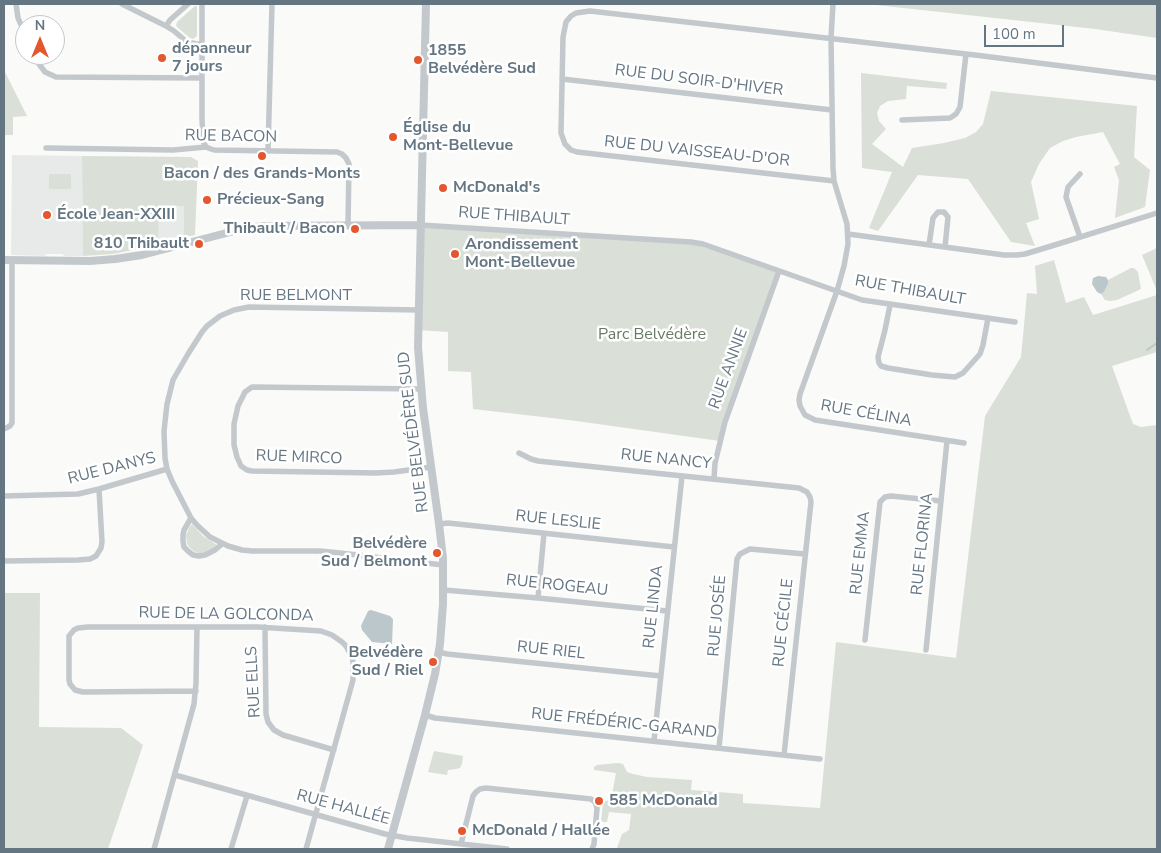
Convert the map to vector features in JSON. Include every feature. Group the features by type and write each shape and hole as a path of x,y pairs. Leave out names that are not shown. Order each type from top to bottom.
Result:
{"street":[{"path":"122,4 166,26 187,42 202,45"},
{"path":"166,26 188,4"},
{"path":"202,4 203,141 206,147"},
{"path":"268,151 272,4"},
{"name":"RUE BELVÉDÈRE SUD","path":"388,849 435,674 439,652 444,590 439,524 421,389 418,347 426,4"},
{"name":"RUE CÉLINA","path":"832,4 834,181 845,214 848,234 846,262 800,394 799,400 802,411 814,420 964,443"},
{"path":"562,79 563,37 566,22 576,12 590,11 1157,78"},
{"path":"902,120 950,118 956,114 960,107 966,54"},
{"path":"40,65 45,72 56,77 202,78"},
{"name":"RUE DU SOIR-D'HIVER","path":"562,79 832,110"},
{"name":"RUE DU VAISSEAU-D'OR","path":"562,79 561,126 563,140 568,147 576,152 834,181"},
{"name":"RUE BACON","path":"46,148 181,150 206,147 210,150 336,152 342,154 350,164 348,225"},
{"path":"1080,174 1068,187 1066,197 1080,237"},
{"path":"929,245 933,218 938,212 944,212 948,217 945,247"},
{"path":"848,234 1004,255 1017,255 1157,213"},
{"name":"RUE THIBAULT","path":"8,261 90,261 115,259 142,255 238,230 273,226 420,225 685,241 703,244 862,300 1015,322"},
{"path":"7,427 12,423 8,261"},
{"name":"RUE ANNIE","path":"714,479 715,463 725,422 779,271"},
{"path":"890,305 878,357 879,363 881,366 888,368 932,376 955,377 963,373 980,354 988,318"},
{"name":"RUE BELMONT","path":"418,310 249,307 234,310 220,316 202,332 170,388 164,431 164,450 167,469 191,518 203,531 222,544 252,551 330,552 443,565"},
{"name":"RUE MIRCO","path":"421,389 252,387 245,392 238,406 234,424 234,445 242,466 252,471 376,473 431,467"},
{"name":"RUE FLORINA","path":"926,650 947,441"},
{"name":"RUE NANCY","path":"519,453 538,461 799,488 809,495"},
{"name":"RUE DANYS","path":"4,496 78,494 167,469"},
{"name":"RUE LINDA","path":"654,741 682,476"},
{"path":"4,561 78,560 90,559 96,556 102,542 99,489"},
{"name":"RUE CÉCILE","path":"784,755 810,502 809,495"},
{"name":"RUE EMMA","path":"865,640 880,502 885,497 891,496 941,501"},
{"path":"191,518 183,535 184,547 188,552 193,555 205,555 222,544"},
{"name":"RUE LESLIE","path":"439,524 448,523 674,547"},
{"path":"538,598 544,533"},
{"name":"RUE JOSÉE","path":"719,748 740,554 750,549 805,554"},
{"name":"RUE ROGEAU","path":"444,590 667,611"},
{"name":"RUE DE LA GOLCONDA","path":"196,691 83,692 75,690 69,680 70,636 74,630 82,627 265,627 327,633 342,642 349,651 354,662 354,674 306,849"},
{"path":"154,849 193,710 196,691 197,627"},
{"name":"RUE ELLS","path":"265,627 266,714 268,722 274,730 283,735 334,750"},
{"name":"RUE RIEL","path":"439,652 661,676"},
{"name":"RUE FRÉDÉRIC-GARAND","path":"425,715 435,718 820,759"},
{"name":"RUE HALLÉE","path":"175,775 392,836 508,849"},
{"path":"461,844 473,796 480,789 486,788 591,799 595,802 597,808 592,849"},
{"path":"231,849 247,796"}],"shaded area":[{"name":"École Jean-XXIII","path":"12,155 82,156 83,256 65,256 62,254 47,254 44,256 11,255"},
{"path":"158,186 184,186 184,237 158,244"},
{"path":"1098,276 1106,277 1108,280 1104,292 1101,294 1097,292 1092,284 1093,278"},
{"path":"371,610 390,616 393,619 392,644 372,642 362,630 361,626 368,611"}],"green space":[{"path":"867,4 1157,4 1157,38 1095,29"},
{"path":"197,6 197,35 193,39 176,25"},
{"path":"4,70 27,116 13,117 13,135 4,135"},
{"path":"861,73 947,83 946,89 907,86 906,99 888,101 880,106 877,113 879,121 886,129 872,144 903,167 912,148 965,138 976,132 983,124 991,91 1137,106 1134,157 1150,170 1145,207 1115,218 1119,180 1114,167 1120,164 1103,132 1063,141 1050,148 1039,164 1031,182 1039,219 1026,223 1035,246 1011,242 968,179 918,175 878,231 869,228 892,172 862,168"},
{"path":"82,156 191,157 198,161 195,235 184,237 184,206 159,206 158,245 113,254 83,256"},
{"path":"49,174 71,174 71,189 49,189"},
{"name":"Parc Belvédère","path":"420,225 685,241 779,271 720,441 473,409 471,372 448,371 448,332 417,330"},
{"path":"1157,248 1157,291 1142,255"},
{"path":"1054,260 1066,303 1084,297 1093,315 1157,295 1157,352 1112,366 1133,424 1141,427 1157,425 1157,849 603,849 617,848 622,834 629,830 631,814 609,812 607,822 601,822 603,804 605,801 611,800 616,773 594,770 594,767 597,765 618,763 623,764 627,772 633,774 647,777 692,780 691,790 743,794 743,803 820,808 836,642 956,658 985,416 1021,357 1027,293 1037,294 1035,266"},
{"path":"1131,268 1138,272 1141,289 1117,300 1105,300 1101,294 1108,284 1108,280"},
{"path":"192,524 203,536 217,545 203,553 195,552 189,547 186,535"},
{"path":"4,593 40,593 39,727 121,728 143,745 108,849 4,849"},
{"path":"434,751 463,756 460,768 448,770 447,775 428,772"}],"waterway":[{"path":"1147,350 1157,343"}],"place":[{"name":"dépanneur 7 jours","path":"162,58"},
{"name":"1855 Belvédère Sud","path":"418,60"},
{"name":"Église du Mont-Bellevue","path":"393,137"},
{"name":"Bacon / des Grands-Monts","path":"262,156"},
{"name":"McDonald's","path":"443,188"},
{"name":"Précieux-Sang","path":"207,200"},
{"name":"École Jean-XXIII","path":"47,215"},
{"name":"Thibault / Bacon","path":"355,229"},
{"name":"810 Thibault","path":"199,244"},
{"name":"Arondissement Mont-Bellevue","path":"455,254"},
{"name":"Belvédère Sud / Belmont","path":"437,553"},
{"name":"Belvédère Sud / Riel","path":"433,662"},
{"name":"585 McDonald","path":"599,801"},
{"name":"McDonald / Hallée","path":"462,831"}]}
